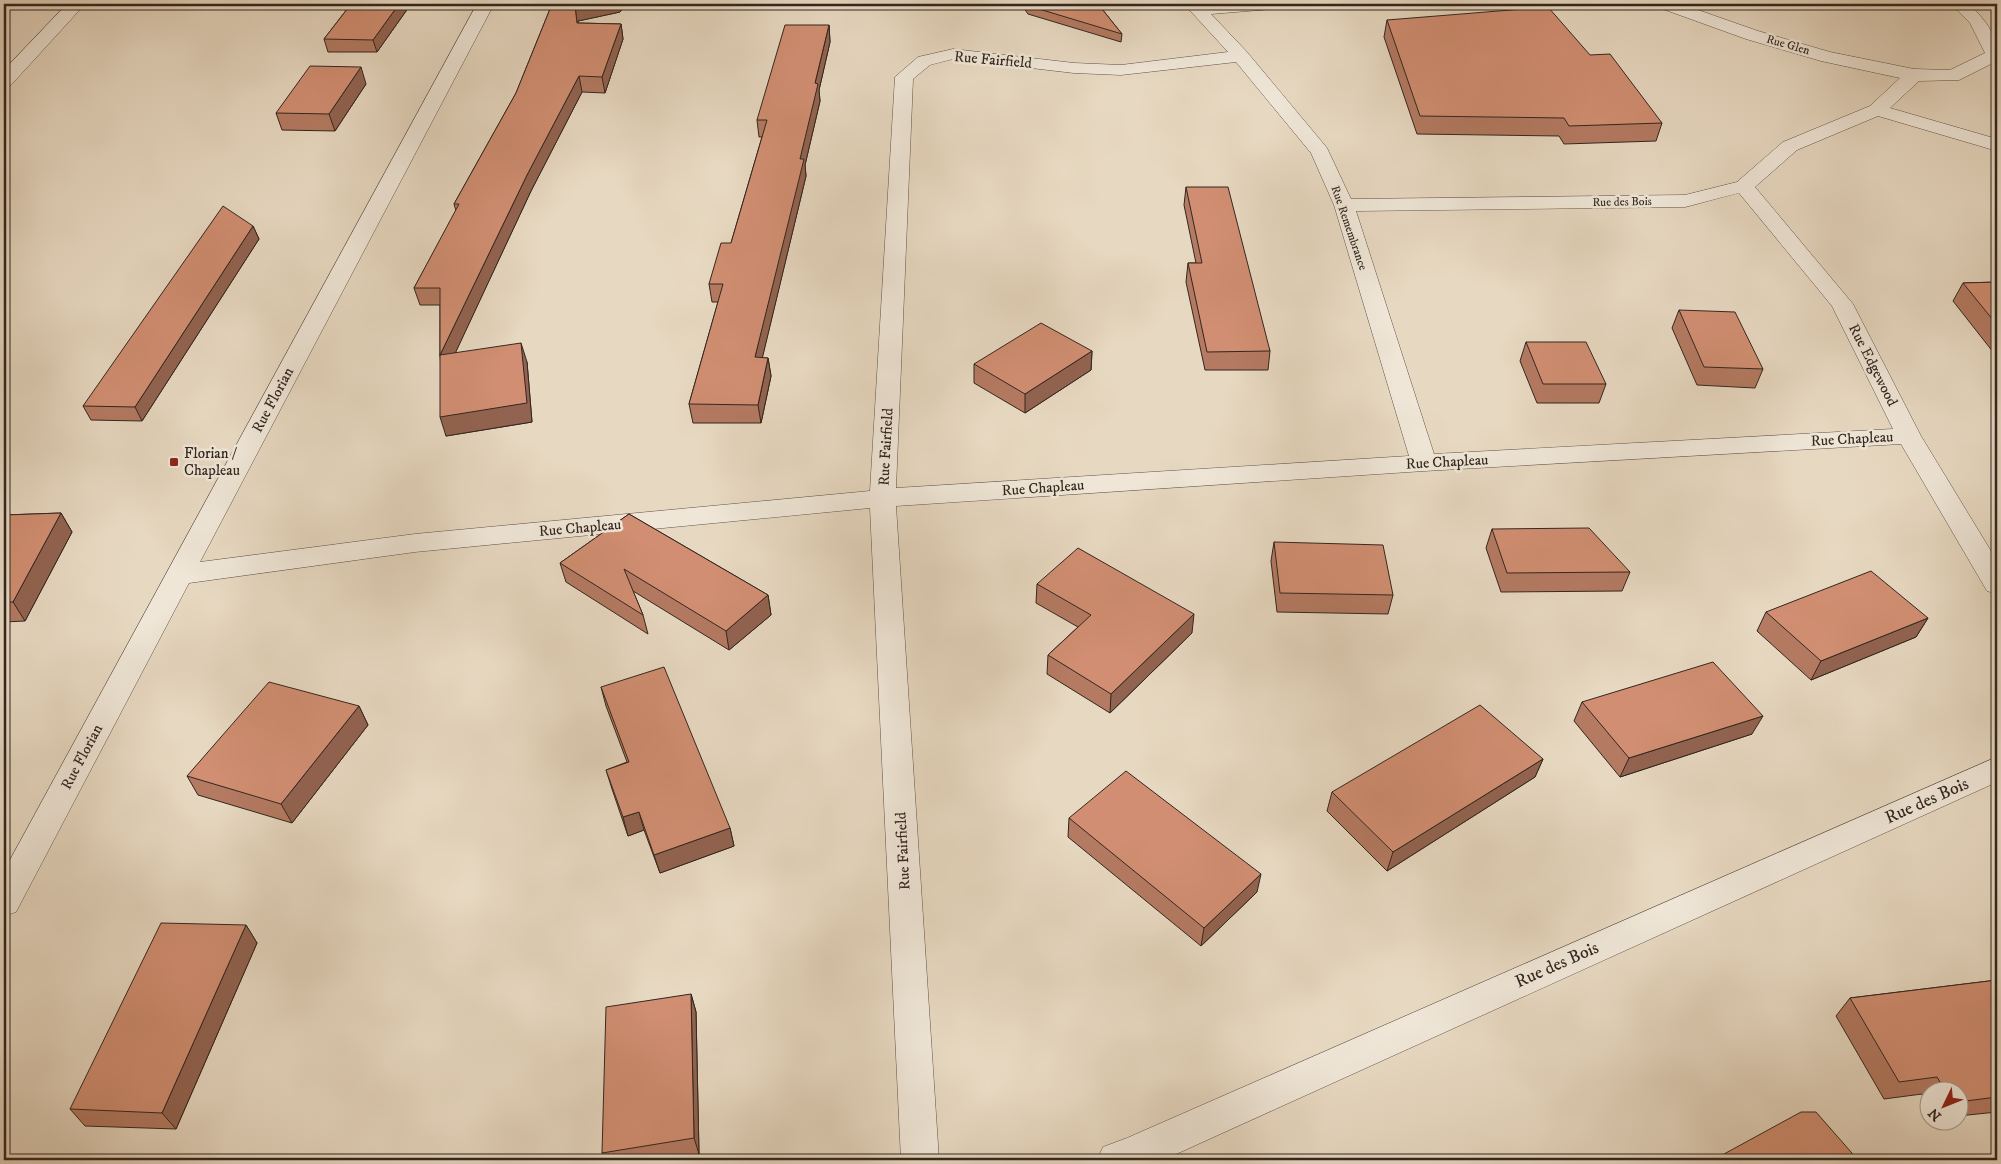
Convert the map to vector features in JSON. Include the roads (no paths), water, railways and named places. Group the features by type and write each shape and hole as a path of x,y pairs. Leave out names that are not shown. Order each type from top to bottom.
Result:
{"street":[{"path":"4,81 76,4"},
{"name":"Rue Florian","path":"4,902 485,4"},
{"path":"1195,7 1272,4"},
{"name":"Rue Glen","path":"1666,4 1752,35 1827,57 1914,75 1953,76 1996,54"},
{"path":"1960,4 1978,21 1996,54"},
{"name":"Rue Remembrance","path":"1195,7 1241,56 1320,152 1344,205 1424,463"},
{"name":"Rue Fairfield","path":"920,1160 883,498 904,77 924,61 953,54 1074,68 1121,70 1241,56"},
{"name":"Rue des Bois","path":"1344,205 1685,201 1744,186 1790,146 1877,110 1914,75"},
{"path":"1877,110 1997,145"},
{"name":"Rue Edgewood","path":"1744,186 1842,304 1909,436 1997,584"},
{"name":"Rue Chapleau","path":"181,574 415,543 883,498 1424,463 1909,436"},
{"name":"Rue des Bois","path":"1116,1160 1139,1152 1997,769"}],"place":[{"name":"Florian / Chapleau","path":"174,462"}]}
